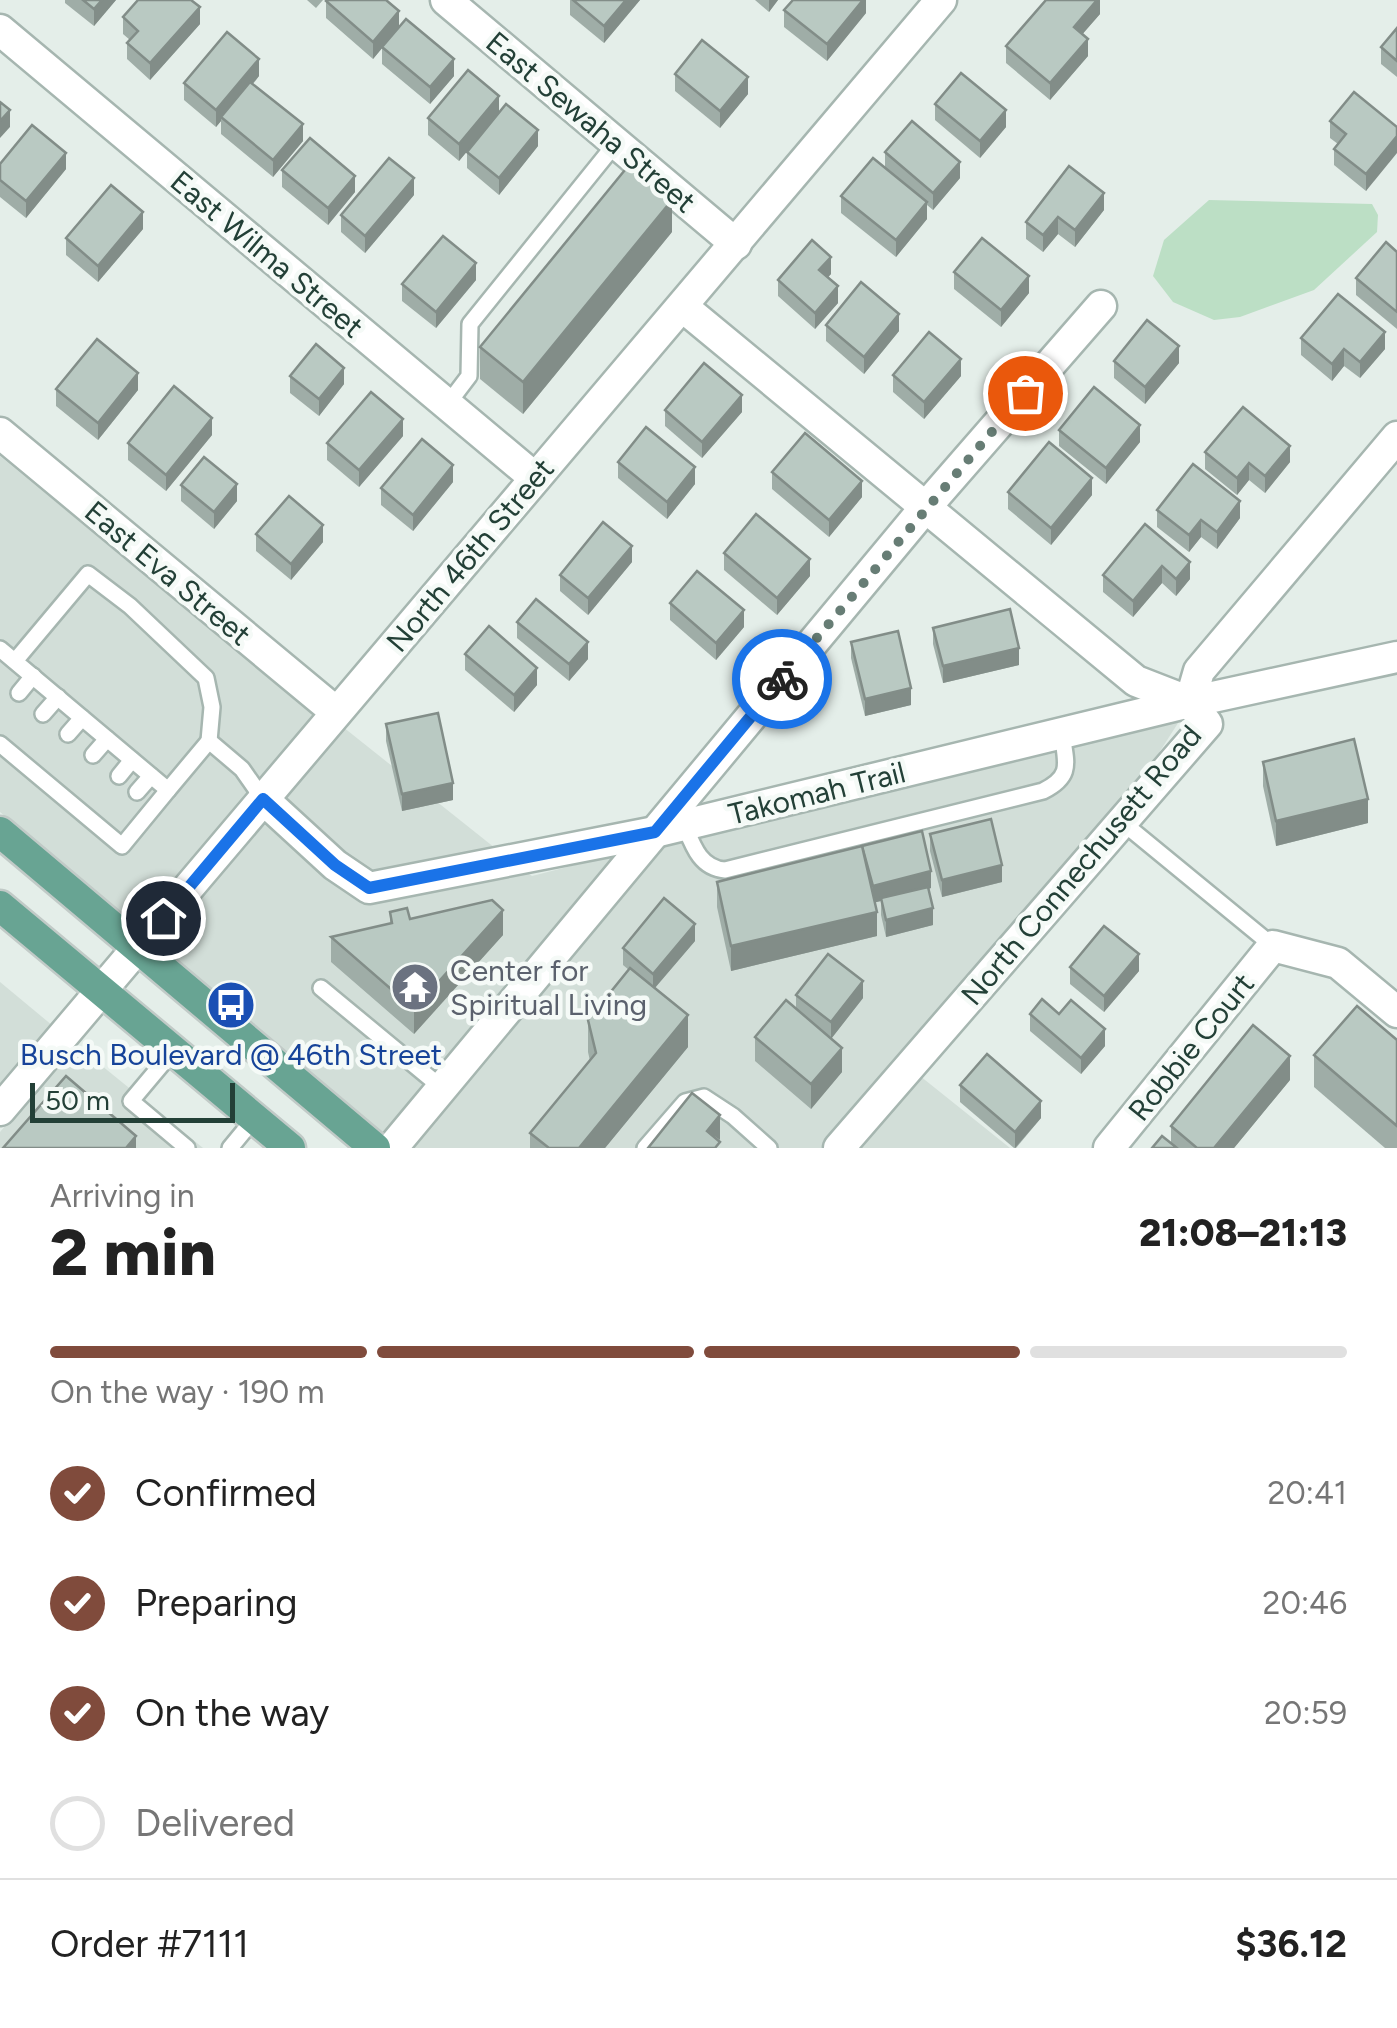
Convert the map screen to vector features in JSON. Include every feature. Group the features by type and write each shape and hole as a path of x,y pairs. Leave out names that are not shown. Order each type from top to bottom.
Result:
{"main road":[{"path":"0,832 375,1148"},
{"path":"0,906 289,1148"}],"street":[{"name":"East Sewaha Street","path":"446,0 736,244"},
{"name":"North 46th Street","path":"0,1110 940,0"},
{"name":"East Wilma Street","path":"0,30 535,478"},
{"path":"392,1148 670,828 924,509 1101,306"},
{"path":"683,307 1136,681 1190,702"},
{"name":"East Eva Street","path":"0,434 336,712"},
{"name":"North Connechusett Road","path":"839,1148 1207,724 1190,702 1199,671 1397,436"},
{"name":"Takomah Trail","path":"263,799 335,865 369,888 670,828 1190,702 1397,657"},
{"path":"1273,946 1338,963 1397,1012"},
{"name":"Robbie Court","path":"1110,1148 1273,946"}],"lane":[{"path":"447,405 469,376 470,324 616,144"},
{"path":"0,672 9,656 88,574 130,606 206,678 212,707 209,742 122,846 5,749 23,738"},
{"path":"9,656 168,790"},
{"path":"19,692 33,676"},
{"path":"43,714 58,697"},
{"path":"68,734 82,718"},
{"path":"670,828 714,869 744,866 1043,791 1064,775 1062,734"},
{"path":"93,755 107,738"},
{"path":"209,742 242,769 263,799"},
{"path":"35,774 48,758"},
{"path":"119,776 132,760"},
{"path":"138,792 151,776"},
{"path":"60,794 73,780"},
{"path":"86,816 98,801"},
{"path":"105,832 117,817"},
{"path":"1122,822 1273,946"},
{"path":"321,988 442,1088"},
{"path":"173,1052 131,1102 186,1148"},
{"path":"645,1148 685,1102 704,1097 751,1140 769,1148"},
{"path":"230,1148 254,1119"}],"shaded area":[{"path":"0,456 315,715 136,927 0,812"},
{"path":"1180,720 1146,773 821,1148 410,1148 662,845"},
{"path":"343,727 495,848 374,872 345,852 284,796"},
{"path":"264,820 324,876 370,903 526,872 532,876 618,854 384,1135 158,946"},
{"path":"0,982 53,1026 0,1089"},
{"path":"75,1044 203,1148 0,1148 0,1132"},
{"path":"920,1076 1010,1148 858,1148"}],"green space":[{"path":"1209,200 1372,204 1378,215 1377,232 1314,290 1240,317 1214,320 1173,302 1153,276 1164,240"}],"building":[{"path":"83,0 102,0 94,9"},
{"path":"138,0 191,0 200,7 150,63 127,43 138,31 123,17"},
{"path":"327,0 386,0 399,11 373,42"},
{"path":"573,0 626,0 604,26"},
{"path":"793,0 863,0 827,44 784,10"},
{"path":"1046,0 1097,0 1074,27 1088,39 1050,83 1006,46"},
{"path":"406,19 454,59 430,87 382,47"},
{"path":"1397,28 1397,61 1381,47"},
{"path":"227,32 259,59 216,110 184,83"},
{"path":"702,40 748,77 720,111 675,74"},
{"path":"468,70 499,96 459,144 428,118"},
{"path":"961,73 1006,110 980,141 935,104"},
{"path":"250,82 303,124 273,160 221,117"},
{"path":"1354,92 1397,127 1397,136 1366,174 1334,149 1346,134 1330,121"},
{"path":"0,102 10,110 0,121"},
{"path":"506,104 538,130 499,178 467,152"},
{"path":"912,121 960,162 933,193 885,152"},
{"path":"32,125 66,153 26,201 0,180 0,164"},
{"path":"310,138 355,176 328,208 282,170"},
{"path":"389,158 414,178 365,236 341,215"},
{"path":"873,158 927,202 896,240 841,196"},
{"path":"629,165 672,200 523,382 480,347"},
{"path":"1069,166 1104,193 1075,230 1058,217 1043,235 1026,222"},
{"path":"111,185 143,212 98,266 66,238"},
{"path":"443,236 476,263 436,312 402,284"},
{"path":"982,238 1029,276 1001,310 954,272"},
{"path":"812,240 831,257 819,270 838,286 815,313 778,280"},
{"path":"1386,242 1397,252 1397,312 1356,278"},
{"path":"861,282 899,314 864,357 826,325"},
{"path":"1338,294 1385,332 1360,362 1344,349 1332,364 1301,338"},
{"path":"1147,320 1179,346 1145,387 1114,361"},
{"path":"929,332 961,359 924,402 893,375"},
{"path":"97,339 138,373 98,423 56,389"},
{"path":"316,344 344,368 319,399 290,376"},
{"path":"704,363 742,395 702,442 665,410"},
{"path":"174,386 212,418 166,475 128,443"},
{"path":"1094,387 1140,425 1106,468 1059,430"},
{"path":"371,392 403,419 359,470 327,443"},
{"path":"1243,407 1290,446 1265,476 1249,463 1237,478 1205,452"},
{"path":"646,427 695,467 667,502 618,462"},
{"path":"805,433 862,481 829,520 772,472"},
{"path":"422,439 453,465 413,515 381,488"},
{"path":"1049,442 1092,478 1051,528 1008,492"},
{"path":"204,457 237,484 214,512 181,485"},
{"path":"1193,464 1240,501 1217,532 1201,520 1189,535 1157,510"},
{"path":"289,496 323,525 291,564 256,534"},
{"path":"756,514 810,559 777,598 724,553"},
{"path":"603,522 632,546 588,598 560,575"},
{"path":"1145,524 1190,562 1176,579 1162,566 1133,601 1103,575"},
{"path":"697,571 744,610 716,643 670,603"},
{"path":"536,599 588,642 569,664 517,622"},
{"path":"1010,609 1019,648 943,666 933,628"},
{"path":"489,626 537,668 514,695 465,654"},
{"path":"898,631 911,688 865,699 851,642"},
{"path":"438,713 453,783 402,794 386,724"},
{"path":"1354,739 1368,799 1276,821 1263,762"},
{"path":"991,819 1002,865 942,880 930,834"},
{"path":"922,831 931,871 873,886 862,846"},
{"path":"862,846 877,912 731,946 717,882"},
{"path":"928,887 933,908 886,920 881,898"},
{"path":"664,898 695,924 653,974 623,948"},
{"path":"492,900 503,910 414,1009 331,937 392,923 390,912 407,908 410,919"},
{"path":"1104,926 1139,954 1104,996 1070,967"},
{"path":"828,954 863,981 831,1022 796,995"},
{"path":"630,968 688,1015 579,1148 549,1148 530,1133 596,1053 588,1020"},
{"path":"1042,999 1059,1014 1071,1000 1105,1029 1081,1058 1030,1014"},
{"path":"786,1000 842,1048 811,1084 755,1037"},
{"path":"1357,1006 1397,1040 1397,1126 1314,1055"},
{"path":"1253,1025 1290,1056 1214,1148 1197,1148 1171,1126"},
{"path":"987,1054 1041,1101 1015,1132 960,1085"},
{"path":"66,1076 136,1136 126,1148 3,1148"},
{"path":"692,1093 720,1115 707,1131 720,1142 715,1148 648,1148"},
{"path":"1162,1136 1177,1148 1152,1148"}],"way so far":[{"path":"782,679 1025,393"}],"place":[{"name":"Center for Spiritual Living","path":"415,987"},
{"name":"Busch Boulevard @ 46th Street","path":"231,1005"}],"route":[{"path":"163,918 263,799 335,865 369,888 655,832 782,679"}]}
